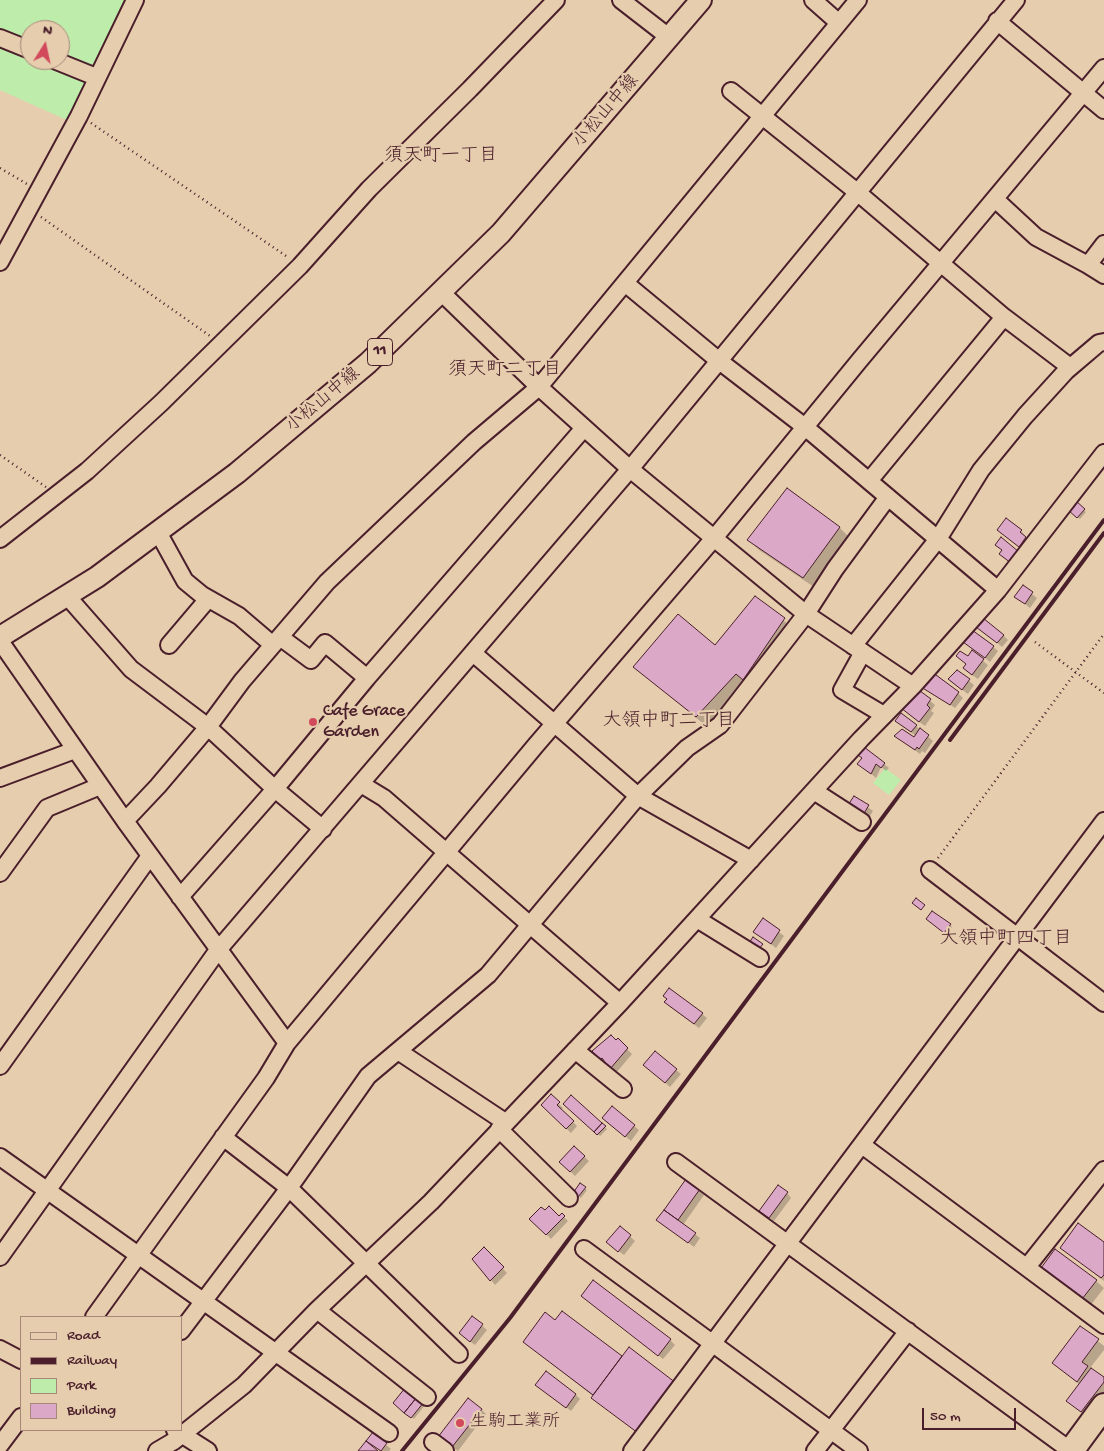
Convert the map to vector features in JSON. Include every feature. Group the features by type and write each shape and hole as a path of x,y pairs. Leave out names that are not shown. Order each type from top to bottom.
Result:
{"highway":[{"path":"1071,1451 1104,1406"}],"main road":[{"name":"小松山中線","path":"0,637 97,577 158,532 237,473 368,363 502,233 701,0"}],"street":[{"path":"0,262 79,116 96,77 135,0"},
{"path":"0,539 57,495 161,403 222,344 300,266 369,188 470,89 556,0"},
{"path":"621,0 670,38"},
{"path":"813,0 839,23"},
{"path":"124,821 158,786 208,728 242,681 341,569 474,442 539,387 858,0"},
{"path":"0,1257 218,950 630,469 1016,0"},
{"path":"998,21 1104,110"},
{"path":"0,38 20,46"},
{"path":"70,66 96,77"},
{"path":"95,1316 266,1078 287,1043 446,852 715,537 1104,68"},
{"path":"731,92 857,192 1004,317 1070,367"},
{"path":"995,199 1036,237 1104,275"},
{"path":"1088,265 1104,244"},
{"path":"624,284 805,427 998,590"},
{"path":"441,292 539,387 630,469 715,537 806,614 913,686"},
{"path":"869,481 1004,317"},
{"path":"884,715 842,690 858,649 938,539 981,470 1025,416 1070,367 1104,342"},
{"path":"180,897 584,428"},
{"path":"158,1451 244,1385 316,1310 431,1202 620,1003 814,790 913,686 998,590 1104,453"},
{"path":"182,1329 289,1188 368,1076 488,975 638,796 687,748 720,725 806,614 835,569 888,496"},
{"path":"158,532 186,581 208,598 311,660 325,643 367,678"},
{"path":"67,596 131,669 208,728 275,789 323,829"},
{"path":"169,645 208,598"},
{"path":"0,641 124,821 287,1043"},
{"path":"473,653 638,796 751,860"},
{"path":"0,778 75,750"},
{"path":"361,784 384,798 620,1003"},
{"path":"0,873 47,808 100,786"},
{"path":"814,790 862,822"},
{"path":"637,1449 714,1342 1104,821"},
{"path":"0,1066 150,856"},
{"path":"930,870 1104,1003"},
{"path":"697,919 760,958"},
{"path":"575,1050 623,1089"},
{"path":"398,1051 502,1126 570,1198"},
{"path":"223,1137 289,1188 460,1354"},
{"path":"862,1145 1104,1325"},
{"path":"0,1157 389,1433"},
{"path":"676,1162 1071,1451"},
{"path":"1027,1267 1104,1170"},
{"path":"584,1249 714,1342 859,1451"},
{"path":"316,1310 427,1397"},
{"path":"815,1451 908,1331"},
{"path":"0,1349 20,1359"},
{"path":"0,1445 20,1418"},
{"path":"176,1439 208,1451"}],"path":[{"path":"79,116 300,266"},
{"path":"0,168 39,190"},
{"path":"29,208 222,344"},
{"path":"0,455 57,495"},
{"path":"930,870 1104,634"},
{"path":"1035,642 1104,693"}],"green space":[{"path":"0,0 129,0 69,121 0,90"},
{"path":"885,768 901,780 889,795 873,783"}],"building":[{"path":"787,488 840,527 803,578 747,540"},
{"path":"1076,501 1085,509 1077,518 1068,510"},
{"path":"1006,518 1022,530 1020,532 1026,537 1019,547 997,530"},
{"path":"1001,537 1019,552 1011,563 999,554 1002,550 995,545"},
{"path":"1023,585 1033,592 1025,604 1014,597"},
{"path":"755,596 785,618 743,680 736,674 696,717 633,667 678,614 715,645"},
{"path":"983,618 1004,635 997,643 976,627"},
{"path":"972,630 994,646 985,658 963,642"},
{"path":"972,650 984,659 972,675 963,668 966,664 956,656 960,651 968,656"},
{"path":"957,670 970,679 962,690 948,679"},
{"path":"932,672 959,692 950,705 921,687"},
{"path":"916,688 931,699 927,705 930,708 919,722 901,708"},
{"path":"901,713 917,725 911,732 895,721"},
{"path":"920,728 929,735 919,749 917,747 915,750 894,736 902,729 914,737"},
{"path":"864,747 885,763 881,768 876,764 871,774 857,764 862,758 858,755"},
{"path":"854,796 869,805 863,815 848,805"},
{"path":"916,898 925,905 921,910 912,903"},
{"path":"932,911 951,924 944,933 926,919"},
{"path":"763,918 780,930 771,944 753,932"},
{"path":"753,937 763,944 758,950 749,943"},
{"path":"669,988 703,1013 694,1024 664,1002 667,999 663,996"},
{"path":"611,1035 616,1040 618,1038 628,1048 610,1069 602,1058 600,1060 592,1051"},
{"path":"655,1051 677,1069 665,1083 643,1065"},
{"path":"551,1094 560,1102 557,1105 574,1121 566,1129 541,1105"},
{"path":"571,1095 602,1123 594,1132 563,1104"},
{"path":"612,1106 635,1125 625,1137 602,1118"},
{"path":"602,1123 606,1126 597,1135 594,1132"},
{"path":"574,1146 585,1156 570,1172 559,1162"},
{"path":"686,1179 700,1189 678,1220 664,1210"},
{"path":"580,1183 586,1187 578,1197 573,1193"},
{"path":"778,1185 788,1192 769,1218 759,1211"},
{"path":"549,1206 559,1216 562,1213 565,1216 546,1235 529,1219 541,1207 545,1210"},
{"path":"664,1210 696,1233 688,1243 656,1220"},
{"path":"1078,1223 1104,1242 1104,1275 1101,1278 1060,1248"},
{"path":"620,1226 631,1235 618,1252 606,1242"},
{"path":"484,1247 504,1267 490,1281 472,1259"},
{"path":"1055,1249 1097,1280 1082,1299 1041,1268"},
{"path":"593,1280 671,1339 658,1356 581,1296"},
{"path":"562,1311 622,1356 593,1395 523,1342 545,1312 555,1320"},
{"path":"472,1316 483,1324 470,1342 459,1333"},
{"path":"1080,1326 1099,1339 1082,1362 1088,1366 1077,1382 1052,1363"},
{"path":"629,1347 676,1383 638,1433 591,1398"},
{"path":"1091,1368 1104,1377 1104,1382 1081,1412 1066,1401"},
{"path":"546,1371 576,1394 566,1408 535,1385"},
{"path":"405,1388 417,1397 404,1413 393,1403"},
{"path":"417,1397 424,1402 411,1418 404,1413"},
{"name":"生駒工業所","path":"468,1398 482,1409 452,1447 438,1437"},
{"path":"373,1432 387,1443 381,1451 366,1441"},
{"path":"366,1441 378,1451 358,1451"}],"railway":[{"path":"402,1451 510,1318 1104,520"},
{"path":"950,740 1104,533"}],"place":[{"name":"Cafe Grace Garden","path":"313,722"},
{"name":"生駒工業所","path":"460,1423"}],"district":[{"name":"須天町一丁目","path":"441,157"},
{"name":"須天町二丁目","path":"505,371"},
{"name":"大領中町二丁目","path":"669,722"},
{"name":"大領中町四丁目","path":"1006,940"}]}
